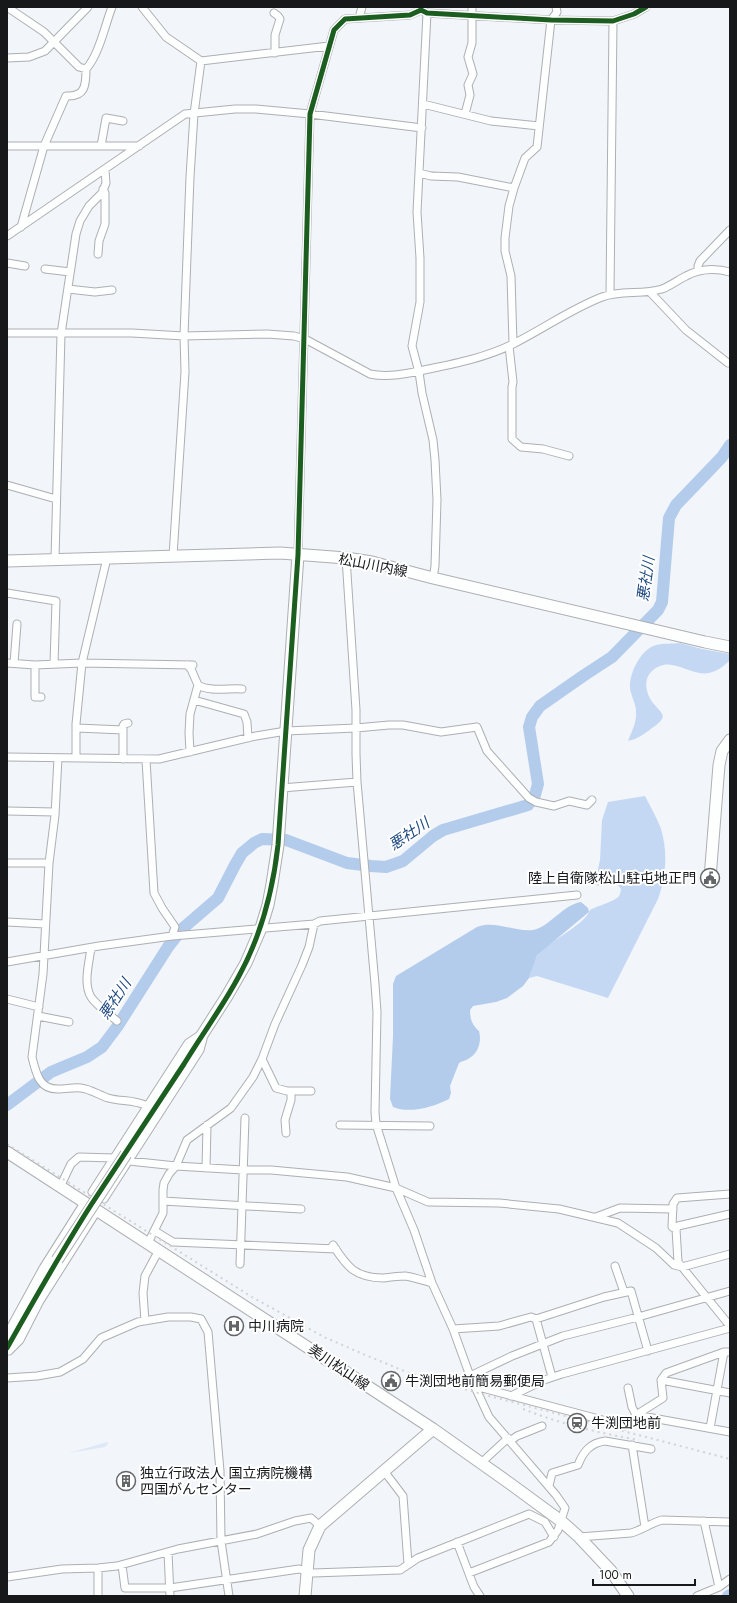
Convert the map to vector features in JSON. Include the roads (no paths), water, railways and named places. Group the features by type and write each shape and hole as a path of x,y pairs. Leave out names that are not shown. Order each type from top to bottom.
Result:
{"main road":[{"name":"松山川内線","path":"7,560 280,553 346,558 372,562 433,578 730,647"},
{"path":"7,1348 57,1260 127,1157 204,1031 240,976 261,928 272,884 278,844 298,555"},
{"path":"710,878 719,765 722,751 730,740"},
{"name":"美川松山線","path":"7,1152 97,1212 259,1314 432,1429 561,1521 579,1537 611,1571 628,1596"},
{"path":"305,1596 309,1550 320,1526 432,1429"}],"street":[{"path":"7,7 44,32 79,67 86,69"},
{"path":"7,58 29,57 45,51 88,7"},
{"path":"21,227 44,146 66,96 74,97 80,94 85,86 86,69 90,65 98,46 112,7"},
{"path":"142,7 166,37 201,61 329,46"},
{"path":"359,18 362,7"},
{"path":"465,114 470,95 468,85 473,74 468,57 472,44 472,7"},
{"path":"556,7 557,12 551,20 537,147 525,158 514,188 509,206 505,251 511,276 511,345 514,382 512,388 512,439 521,447 543,449 569,456"},
{"path":"298,555 310,114 334,30 345,19 410,15 424,10 473,16 551,20 613,21 634,14 646,7"},
{"path":"424,10 423,104 417,212 420,258 420,302 412,346 433,440 435,460 437,507 435,566 433,578"},
{"path":"274,13 280,19 275,35 275,53"},
{"path":"610,294 613,21"},
{"path":"173,556 185,379 184,336 194,114 201,61"},
{"path":"423,104 491,121 539,126"},
{"path":"7,236 185,114 256,108 422,128"},
{"path":"101,146 106,118 123,121"},
{"path":"7,146 139,146"},
{"path":"55,559 61,334 70,272 80,220 106,183 105,170"},
{"path":"419,173 431,176 458,177 514,188"},
{"path":"98,254 99,241 105,224 105,193 103,189"},
{"path":"698,271 700,261 730,230"},
{"path":"7,263 25,266"},
{"path":"45,269 70,272"},
{"path":"7,333 132,333 184,336 267,334 294,336 305,339 370,374 381,376 419,372 480,358 511,345 579,308 610,294 650,292 666,287 698,271 715,270 730,272"},
{"path":"68,289 95,292 112,290"},
{"path":"650,292 690,334 728,364"},
{"path":"7,486 56,499"},
{"path":"76,758 76,728 82,664 108,558"},
{"path":"346,558 355,693 357,782 370,916 376,1005 374,1101 376,1124 396,1188 414,1230 432,1283 453,1329 470,1376 489,1417 549,1486 565,1508 554,1537 549,1542 469,1573"},
{"path":"7,593 56,601 54,664"},
{"path":"17,624 10,663 34,665 190,665 198,685 202,688 242,689"},
{"path":"34,665 35,697 41,697"},
{"path":"190,752 190,714 198,685"},
{"path":"194,700 244,714 248,738"},
{"path":"123,759 123,730 124,724 128,723"},
{"path":"7,757 146,760 159,759 248,738 286,731 403,725 441,732 477,727 487,751 533,800 554,806 569,801 588,805 592,800"},
{"path":"76,728 123,730"},
{"path":"58,758 55,812 49,863 44,956 32,1057 36,1074 42,1083 52,1089 82,1088 108,1098 136,1101 147,1106"},
{"path":"146,760 154,894 175,927 176,936"},
{"path":"281,788 357,782"},
{"path":"7,811 55,812"},
{"path":"7,864 49,863"},
{"path":"7,962 176,936 314,924 320,921 577,895"},
{"path":"7,922 45,924"},
{"path":"148,1243 163,1213 164,1183 176,1166 187,1140 230,1108 253,1077 302,965 314,924"},
{"path":"91,948 87,978 88,990 92,998 117,1021"},
{"path":"7,999 39,1007"},
{"path":"38,1016 69,1022"},
{"path":"92,1192 188,1044 204,1031"},
{"path":"262,1059 276,1088 291,1091 311,1091"},
{"path":"286,1133 285,1120 291,1100 291,1091"},
{"path":"240,1264 245,1118"},
{"path":"340,1125 376,1124 430,1126"},
{"path":"206,1168 207,1125"},
{"path":"60,1188 72,1164 79,1157 127,1157 176,1166 271,1170 347,1177 396,1188 428,1202 499,1203 559,1209 618,1223 656,1248 674,1265 682,1267 730,1254"},
{"path":"104,1199 114,1184 127,1157"},
{"path":"102,1176 103,1183 108,1185 114,1184"},
{"path":"511,1396 552,1377 730,1327 678,1262 676,1229 672,1227 673,1204 677,1198 730,1194"},
{"path":"163,1202 301,1209"},
{"path":"7,1334 43,1268 84,1203"},
{"path":"595,1217 620,1208 673,1209"},
{"path":"7,1353 20,1340 40,1301 97,1212"},
{"path":"676,1229 678,1226 730,1214"},
{"path":"155,1231 173,1242 240,1245 334,1246 346,1264 356,1272 366,1276 382,1278 406,1276 432,1283"},
{"path":"145,1321 142,1293 145,1276 159,1250"},
{"path":"615,1266 624,1292"},
{"path":"470,1376 543,1343 563,1336 730,1291"},
{"path":"453,1329 499,1326 531,1317 536,1319 604,1297 624,1292 631,1292 648,1351"},
{"path":"7,1378 37,1376 60,1372 83,1359 101,1338 138,1322 168,1317 191,1317 201,1319 208,1332 220,1471 221,1541 229,1596"},
{"path":"536,1319 552,1377"},
{"path":"475,1386 625,1426 636,1415 663,1398 661,1380 666,1373 727,1352"},
{"path":"710,1428 717,1390 727,1352"},
{"path":"661,1380 730,1393"},
{"path":"628,1388 632,1407 636,1415"},
{"path":"636,1415 730,1432"},
{"path":"481,1464 509,1440 542,1426"},
{"path":"549,1486 552,1473 578,1465 583,1453 594,1444 605,1441 651,1449"},
{"path":"632,1445 645,1527"},
{"path":"384,1471 403,1496 408,1564"},
{"path":"122,1565 125,1588 170,1588 227,1581 299,1569 313,1573 400,1570 418,1558 529,1514 545,1522 554,1537"},
{"path":"7,1577 62,1569 98,1568 122,1565 168,1552 257,1534 303,1518 311,1518 320,1526"},
{"path":"579,1537 638,1531 651,1523 662,1520 730,1522"},
{"path":"704,1521 719,1587"},
{"path":"457,1542 474,1587 480,1596"},
{"path":"168,1552 170,1596"},
{"path":"98,1568 98,1596"},
{"path":"697,1596 719,1587 730,1579"}],"waterway":[{"name":"悪社川","path":"7,1105 51,1072 87,1057 102,1047 117,1027 168,947 182,929 218,898 242,853 254,843 262,839 286,840 347,863 386,867 403,861 433,836 443,830 528,805 535,795 538,784 529,727 532,717 540,706 612,657 658,610 662,602 669,518 676,505 722,457 730,445"}],"railway":[{"path":"7,1144 252,1297 324,1337 363,1354 409,1373 478,1393 730,1459"},
{"path":"523,1409 580,1428 639,1440"}],"place":[{"name":"陸上自衛隊松山駐屯地正門","path":"710,878"},
{"name":"中川病院","path":"234,1326"},
{"name":"牛渕団地前簡易郵便局","path":"391,1381"},
{"name":"牛渕団地前","path":"577,1423"},
{"name":"独立行政法人 国立病院機構 四国がんセンター","path":"126,1481"}]}
